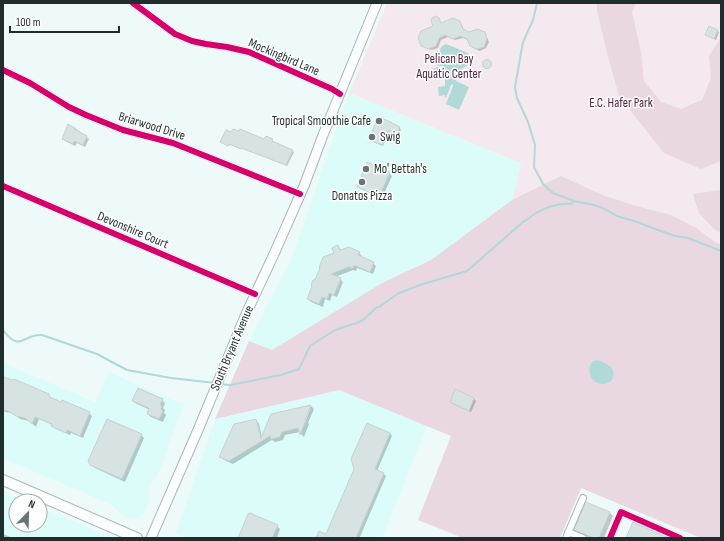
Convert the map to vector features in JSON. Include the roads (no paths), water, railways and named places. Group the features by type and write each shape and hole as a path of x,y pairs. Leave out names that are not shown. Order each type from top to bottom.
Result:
{"main road":[{"name":"South Bryant Avenue","path":"151,538 255,294 300,194 377,3"},
{"path":"3,480 137,538"}],"street":[{"name":"Mockingbird Lane","path":"133,3 175,34 192,41 249,52 340,94"},
{"name":"Briarwood Drive","path":"3,70 30,83 69,107 86,115 123,130 180,146 300,194"},
{"name":"Devonshire Court","path":"3,186 255,294"},
{"path":"583,498 567,535 583,538"},
{"path":"610,538 621,512 680,538"}],"waterway":[{"path":"537,3 533,20 523,42 515,87 517,98 528,122 535,145 534,167 543,184 553,193 574,201 603,208 617,216 675,236 688,238 721,251"},
{"path":"220,384 230,385 281,375 299,369 310,346 335,330 363,320 377,307 399,293 467,271 534,214 549,207 562,204 571,204 574,201"},
{"path":"3,330 9,337 18,342 36,335 42,335 97,354 127,370 171,378 215,383"}],"place":[{"name":"Tropical Smoothie Cafe","path":"379,121"},
{"name":"Swig","path":"372,137"},
{"name":"Mo' Bettah's","path":"366,169"},
{"name":"Donatos Pizza","path":"362,182"}],"park label":[{"name":"Pelican Bay Aquatic Center","path":"449,66"},
{"name":"E.C. Hafer Park","path":"621,103"}]}
